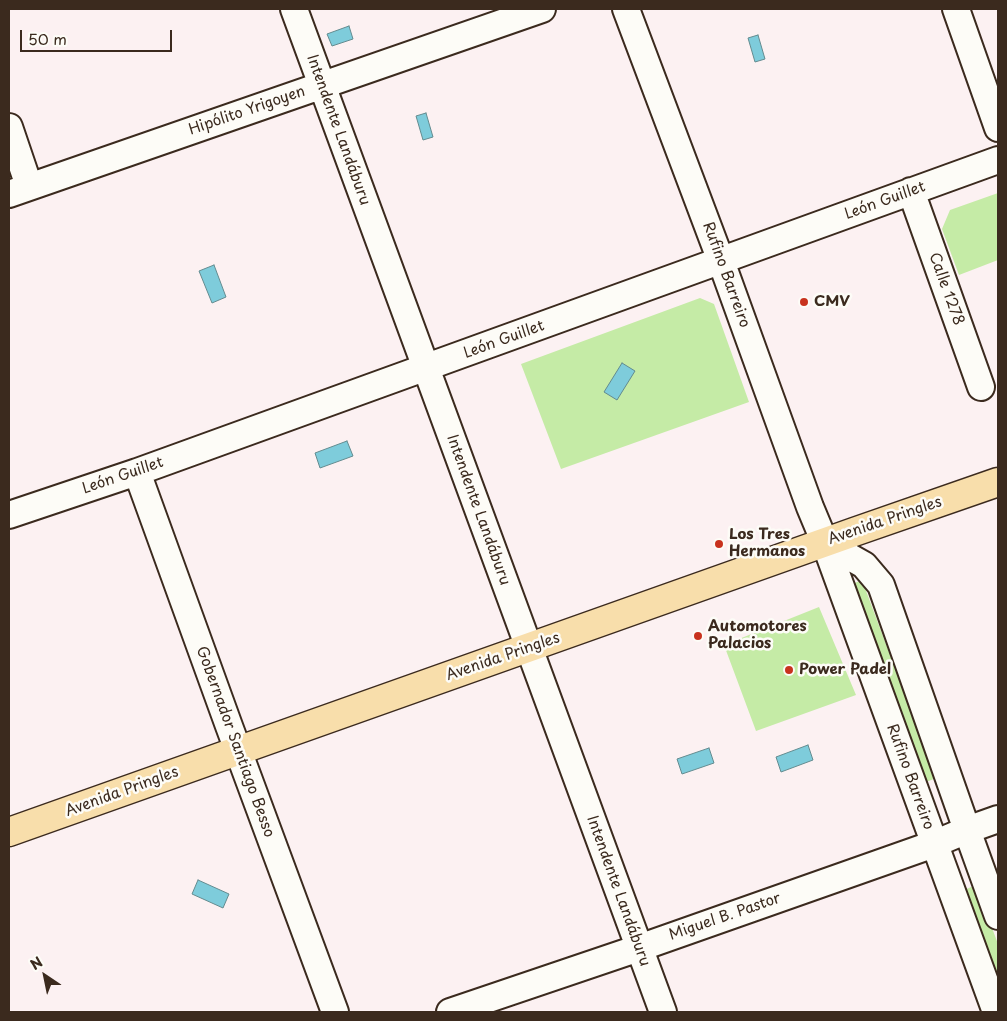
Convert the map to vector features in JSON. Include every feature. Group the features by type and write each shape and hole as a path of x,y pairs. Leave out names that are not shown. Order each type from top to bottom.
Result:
{"main road":[{"name":"Avenida Pringles","path":"9,832 998,482"}],"street":[{"name":"Intendente Landáburu","path":"294,9 663,1012"},
{"name":"Hipólito Yrigoyen","path":"19,190 542,9"},
{"name":"Rufino Barreiro","path":"626,9 721,261 996,1012"},
{"path":"956,9 998,128"},
{"path":"9,127 19,190"},
{"name":"León Guillet","path":"9,515 137,472 998,160"},
{"name":"Calle 1278","path":"911,191 981,387"},
{"name":"Gobernador Santiago Besso","path":"137,472 335,1012"},
{"path":"824,542 864,565 881,585 998,916"},
{"name":"Miguel B. Pastor","path":"450,1012 639,948 934,844 998,819"}],"green space":[{"path":"998,193 998,260 959,275 942,229 950,210"},
{"path":"700,298 714,304 749,402 561,469 521,364"},
{"path":"862,580 936,778 924,783 850,585"},
{"name":"Power Padel","path":"819,607 856,695 756,731 724,645"},
{"path":"976,885 998,944 998,982 964,890"}],"water":[{"path":"349,26 353,39 332,46 327,34"},
{"path":"758,35 765,59 755,62 748,38"},
{"path":"426,113 433,137 423,140 416,116"},
{"path":"214,265 226,297 212,303 199,271"},
{"path":"622,363 635,371 617,400 604,392"},
{"path":"347,441 353,456 320,468 315,453"},
{"path":"808,745 813,760 781,772 776,757"},
{"path":"709,748 714,763 682,774 677,759"},
{"path":"198,880 229,894 223,908 192,894"}],"place":[{"name":"CMV","path":"804,302"},
{"name":"Los Tres Hermanos","path":"719,544"},
{"name":"Automotores Palacios","path":"698,636"},
{"name":"Power Padel","path":"789,670"}]}
